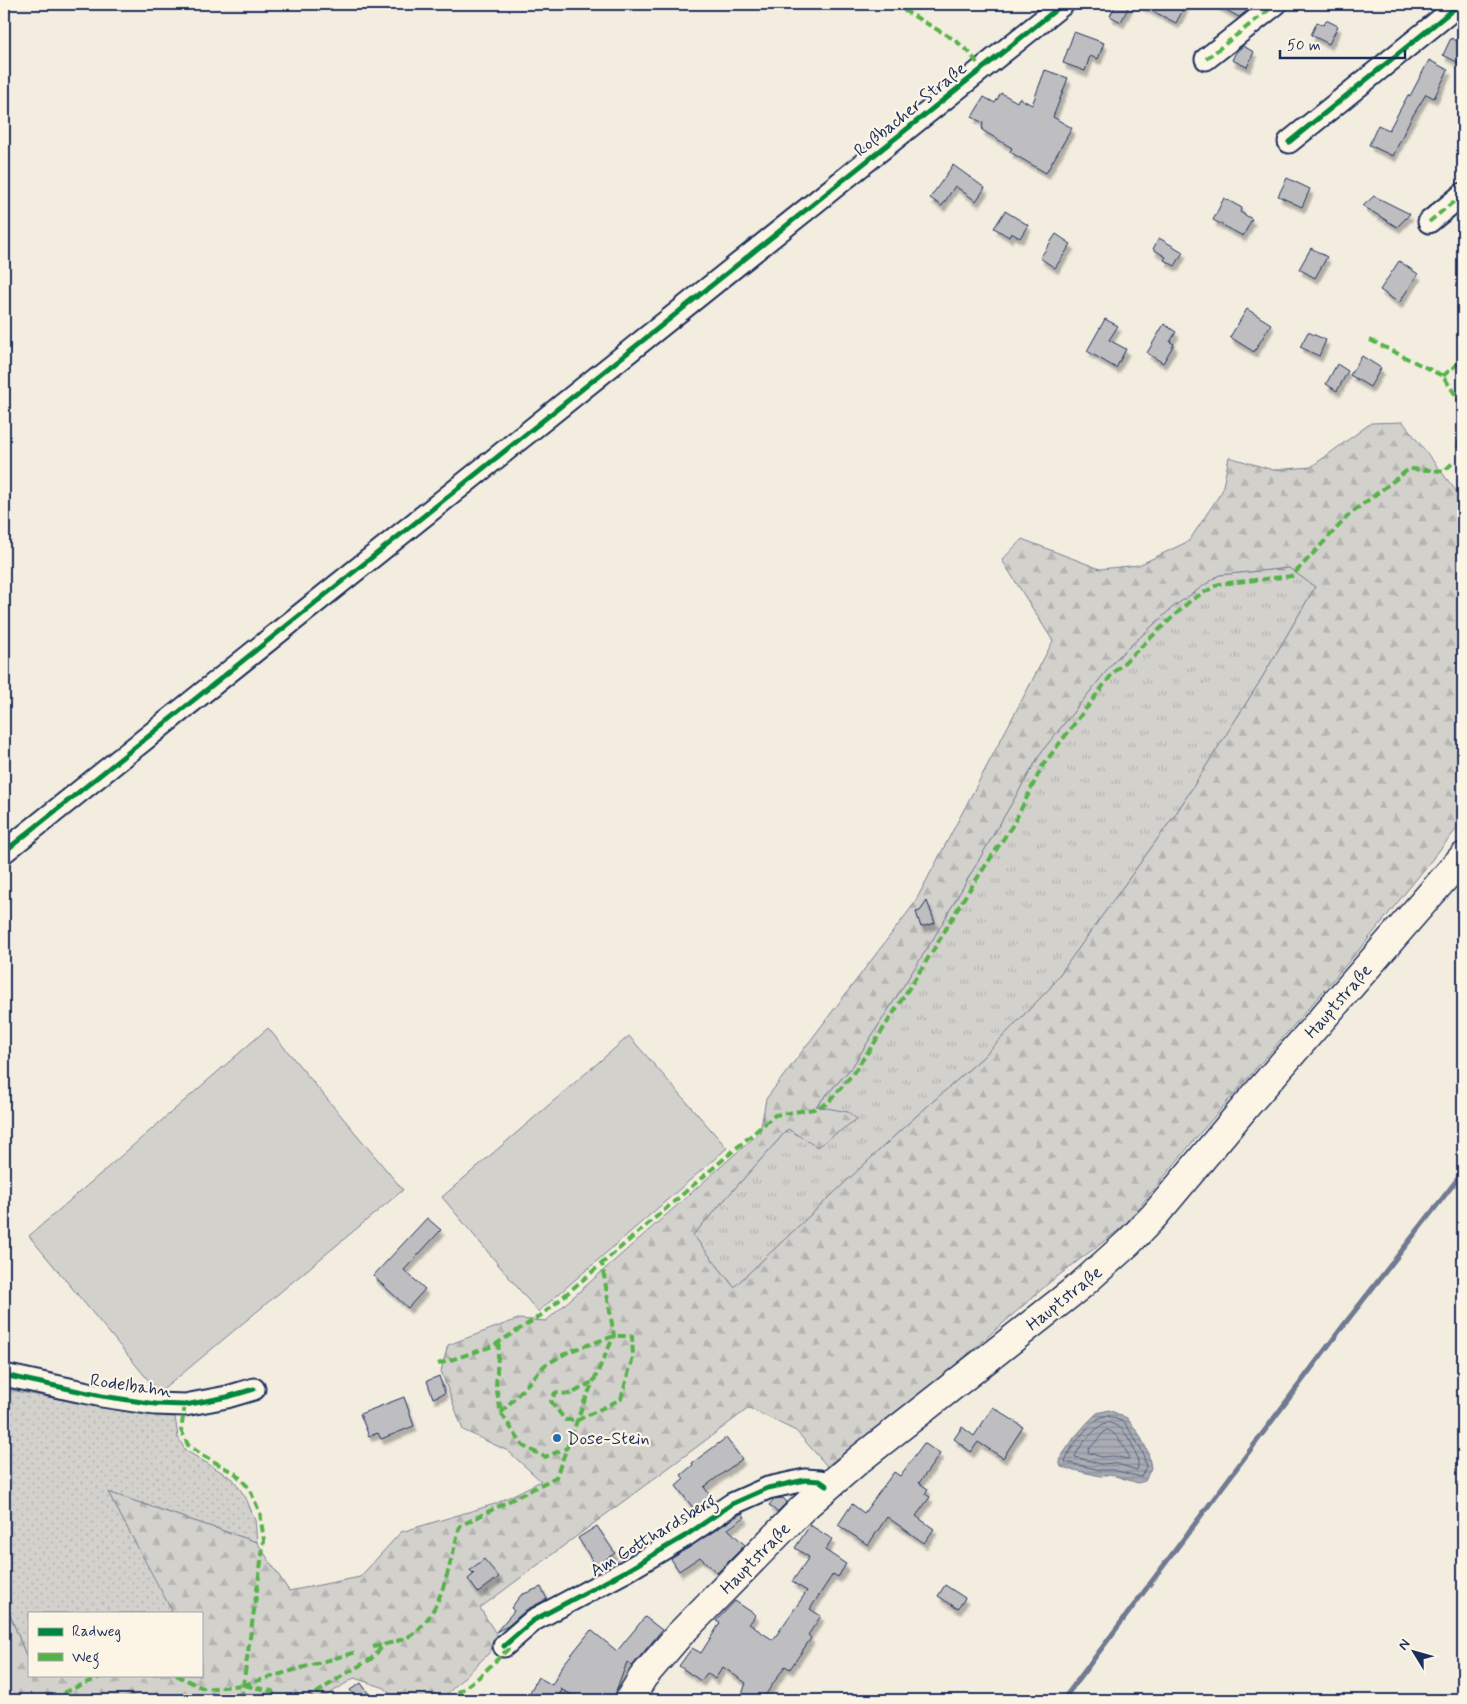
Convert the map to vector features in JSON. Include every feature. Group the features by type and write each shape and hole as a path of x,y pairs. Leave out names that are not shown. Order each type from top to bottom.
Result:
{"main road":[{"name":"Hauptstraße","path":"629,1700 644,1677 679,1635 803,1508 827,1486 1080,1286 1129,1242 1154,1216 1246,1106 1463,857"}],"street":[{"name":"Roßbacher Straße","path":"4,852 1063,4"},
{"path":"1206,59 1276,4"},
{"path":"1289,142 1460,4"},
{"path":"1429,222 1463,194"},
{"name":"Rodelbahn","path":"4,1375 102,1396 155,1404 185,1405 227,1397 254,1389"},
{"name":"Am Gotthardsberg","path":"504,1646 534,1620 626,1571 685,1536 732,1504 768,1488 806,1480 820,1481 827,1486"}],"green space":[{"path":"1403,422 1463,500 1463,821 1365,943 1195,1139 1124,1226 1050,1282 936,1382 827,1466 796,1431 749,1408 480,1608 498,1637 489,1653 441,1700 395,1700 385,1688 354,1678 320,1700 4,1700 4,1599 28,1660 28,1676 202,1676 202,1612 169,1612 171,1611 108,1492 257,1542 289,1591 360,1577 401,1532 495,1504 541,1481 508,1451 463,1430 441,1371 448,1345 518,1319 546,1321 760,1132 766,1099 914,904 1053,641 1002,560 1022,539 1100,569 1139,565 1189,541 1222,491 1229,457 1273,470 1311,467 1371,423","holes":["1289,568 1315,587 1259,683 1177,812 1050,988 982,1058 903,1128 734,1287 693,1235 788,1129 817,1147 857,1119 848,1112 816,1106 852,1067 933,939 1042,751 1117,658 1173,607 1219,575"]},
{"path":"1289,568 1315,587 1259,683 1177,812 1050,988 982,1058 903,1128 734,1287 693,1235 789,1128 848,1112 816,1107 852,1067 933,939 1042,751 1117,658 1173,607 1219,575"},
{"path":"268,1028 403,1190 159,1393 29,1236"},
{"path":"629,1036 727,1148 538,1312 442,1197"},
{"path":"4,1389 145,1415 175,1417 178,1437 185,1450 233,1479 246,1498 255,1520 257,1542 108,1492 172,1611 28,1612 28,1660 4,1599"}],"water":[{"path":"1109,1410 1127,1418 1139,1434 1148,1452 1151,1468 1145,1481 1138,1483 1112,1475 1100,1476 1061,1467 1059,1460 1074,1438 1097,1413"}],"building":[{"path":"1116,4 1130,4 1121,22 1110,16"},
{"path":"1139,4 1186,4 1176,23"},
{"path":"1215,4 1252,4 1239,17"},
{"path":"1326,20 1338,26 1329,44 1311,35 1317,22 1324,25"},
{"path":"1074,32 1104,43 1098,59 1090,56 1085,71 1063,63"},
{"path":"1451,38 1463,44 1463,65 1443,55"},
{"path":"1243,46 1254,52 1247,67 1232,60 1236,52"},
{"path":"1429,60 1448,70 1434,98 1426,94 1409,122 1393,156 1369,145 1378,125 1389,130"},
{"path":"1045,70 1068,78 1053,117 1072,128 1046,173 1010,152 1012,148 982,130 983,123 972,117 984,97 995,103 1001,93 1017,102 1019,98 1032,105"},
{"path":"953,165 985,188 976,201 955,186 942,206 930,198"},
{"path":"1287,178 1310,189 1302,207 1278,196"},
{"path":"1374,196 1410,214 1397,227 1363,206"},
{"path":"1224,198 1242,208 1240,212 1252,219 1243,236 1213,220"},
{"path":"1005,211 1028,225 1020,238 1011,233 1009,237 994,228"},
{"path":"1056,234 1071,244 1055,268 1040,258"},
{"path":"1159,238 1183,252 1175,266 1164,260 1166,257 1153,249"},
{"path":"1311,248 1327,257 1315,278 1299,269"},
{"path":"1399,261 1418,274 1399,303 1380,290"},
{"path":"1247,309 1271,324 1254,352 1230,337"},
{"path":"1105,319 1118,326 1109,340 1126,349 1116,368 1087,351"},
{"path":"1164,324 1176,332 1170,342 1174,344 1163,363 1147,353"},
{"path":"1308,332 1326,340 1319,356 1300,347"},
{"path":"1362,356 1381,368 1370,387 1350,375"},
{"path":"1337,364 1348,371 1337,391 1326,384"},
{"path":"927,901 935,923 921,927 916,912 920,911"},
{"path":"427,1218 441,1230 404,1270 425,1289 408,1308 373,1276"},
{"path":"439,1376 445,1393 433,1398 427,1381"},
{"path":"404,1397 414,1426 381,1439 378,1433 369,1436 360,1414"},
{"path":"993,1407 1023,1427 1003,1458 978,1442 971,1452 954,1439 962,1427 974,1436"},
{"path":"726,1438 742,1459 704,1487 714,1501 697,1513 676,1486 684,1479 681,1475 693,1465 692,1463"},
{"path":"924,1443 940,1454 919,1483 928,1489 925,1494 930,1497 916,1516 934,1529 924,1543 887,1517 868,1545 838,1525 852,1504 864,1513 894,1472 900,1476"},
{"path":"783,1498 787,1502 777,1512 769,1505 774,1499"},
{"path":"742,1513 745,1517 728,1529 745,1545 717,1573 700,1557 679,1571 671,1559"},
{"path":"810,1525 832,1539 825,1550 846,1564 838,1577 833,1574 810,1609 821,1616 808,1635 811,1638 790,1669 785,1666 762,1700 740,1700 746,1683 723,1667 715,1679 707,1673 701,1681 679,1666 692,1648 701,1653 720,1623 716,1621 735,1601 756,1615 749,1624 773,1640 807,1591 792,1582 809,1557 795,1548"},
{"path":"597,1526 615,1553 596,1566 578,1538"},
{"path":"484,1559 499,1577 478,1593 468,1579 474,1574 470,1570"},
{"path":"945,1585 965,1598 958,1609 938,1596"},
{"path":"541,1587 547,1599 526,1610 508,1626 496,1632 514,1611 511,1608 521,1595"},
{"path":"645,1617 662,1630 632,1666 627,1662 613,1700 583,1700 560,1689 562,1690 556,1700 526,1700 538,1677 552,1685 563,1665 591,1630 617,1651"},
{"path":"361,1683 373,1700 357,1700 350,1690"}],"waterway":[{"path":"1063,1700 1343,1326 1463,1172"}],"marked path":[{"path":"893,4 955,40 969,52 982,69"},
{"path":"1206,59 1276,4"},
{"path":"1429,222 1463,194"},
{"path":"1370,340 1443,376 1463,406"},
{"path":"1443,376 1463,359"},
{"path":"1458,448 1463,424"},
{"path":"438,1364 493,1346 543,1314 775,1115 814,1109 828,1103 851,1076 875,1042 964,898 1014,823 1043,765 1113,673 1191,600 1219,584 1292,576 1350,514 1409,469 1444,471 1455,461"},
{"path":"373,1647 394,1642 413,1634 432,1613 449,1569 460,1526 556,1477 584,1402 614,1336 602,1263"},
{"path":"501,1413 545,1365 570,1351 614,1336 632,1336 633,1357 621,1399 578,1420 565,1420 551,1401 555,1393 571,1394 594,1381"},
{"path":"499,1342 496,1386 501,1413 523,1446 545,1457 567,1448"},
{"path":"185,1405 181,1430 188,1445 236,1474 249,1488 260,1513 264,1541 241,1700"},
{"path":"306,1700 371,1659 385,1644"},
{"path":"448,1700 479,1677 508,1649 507,1645"},
{"path":"243,1685 356,1652"},
{"path":"54,1700 62,1693 103,1676"},
{"path":"178,1676 205,1689 243,1685 272,1691 275,1700"}],"cycle path":[{"path":"4,852 1063,4"},
{"path":"1289,142 1460,4"},
{"path":"4,1375 102,1396 155,1404 185,1405 227,1397 254,1389"},
{"path":"504,1646 534,1620 626,1571 685,1536 732,1504 768,1488 805,1480 820,1481 827,1486"}],"place":[{"name":"Dose-Stein","path":"557,1438"}]}
